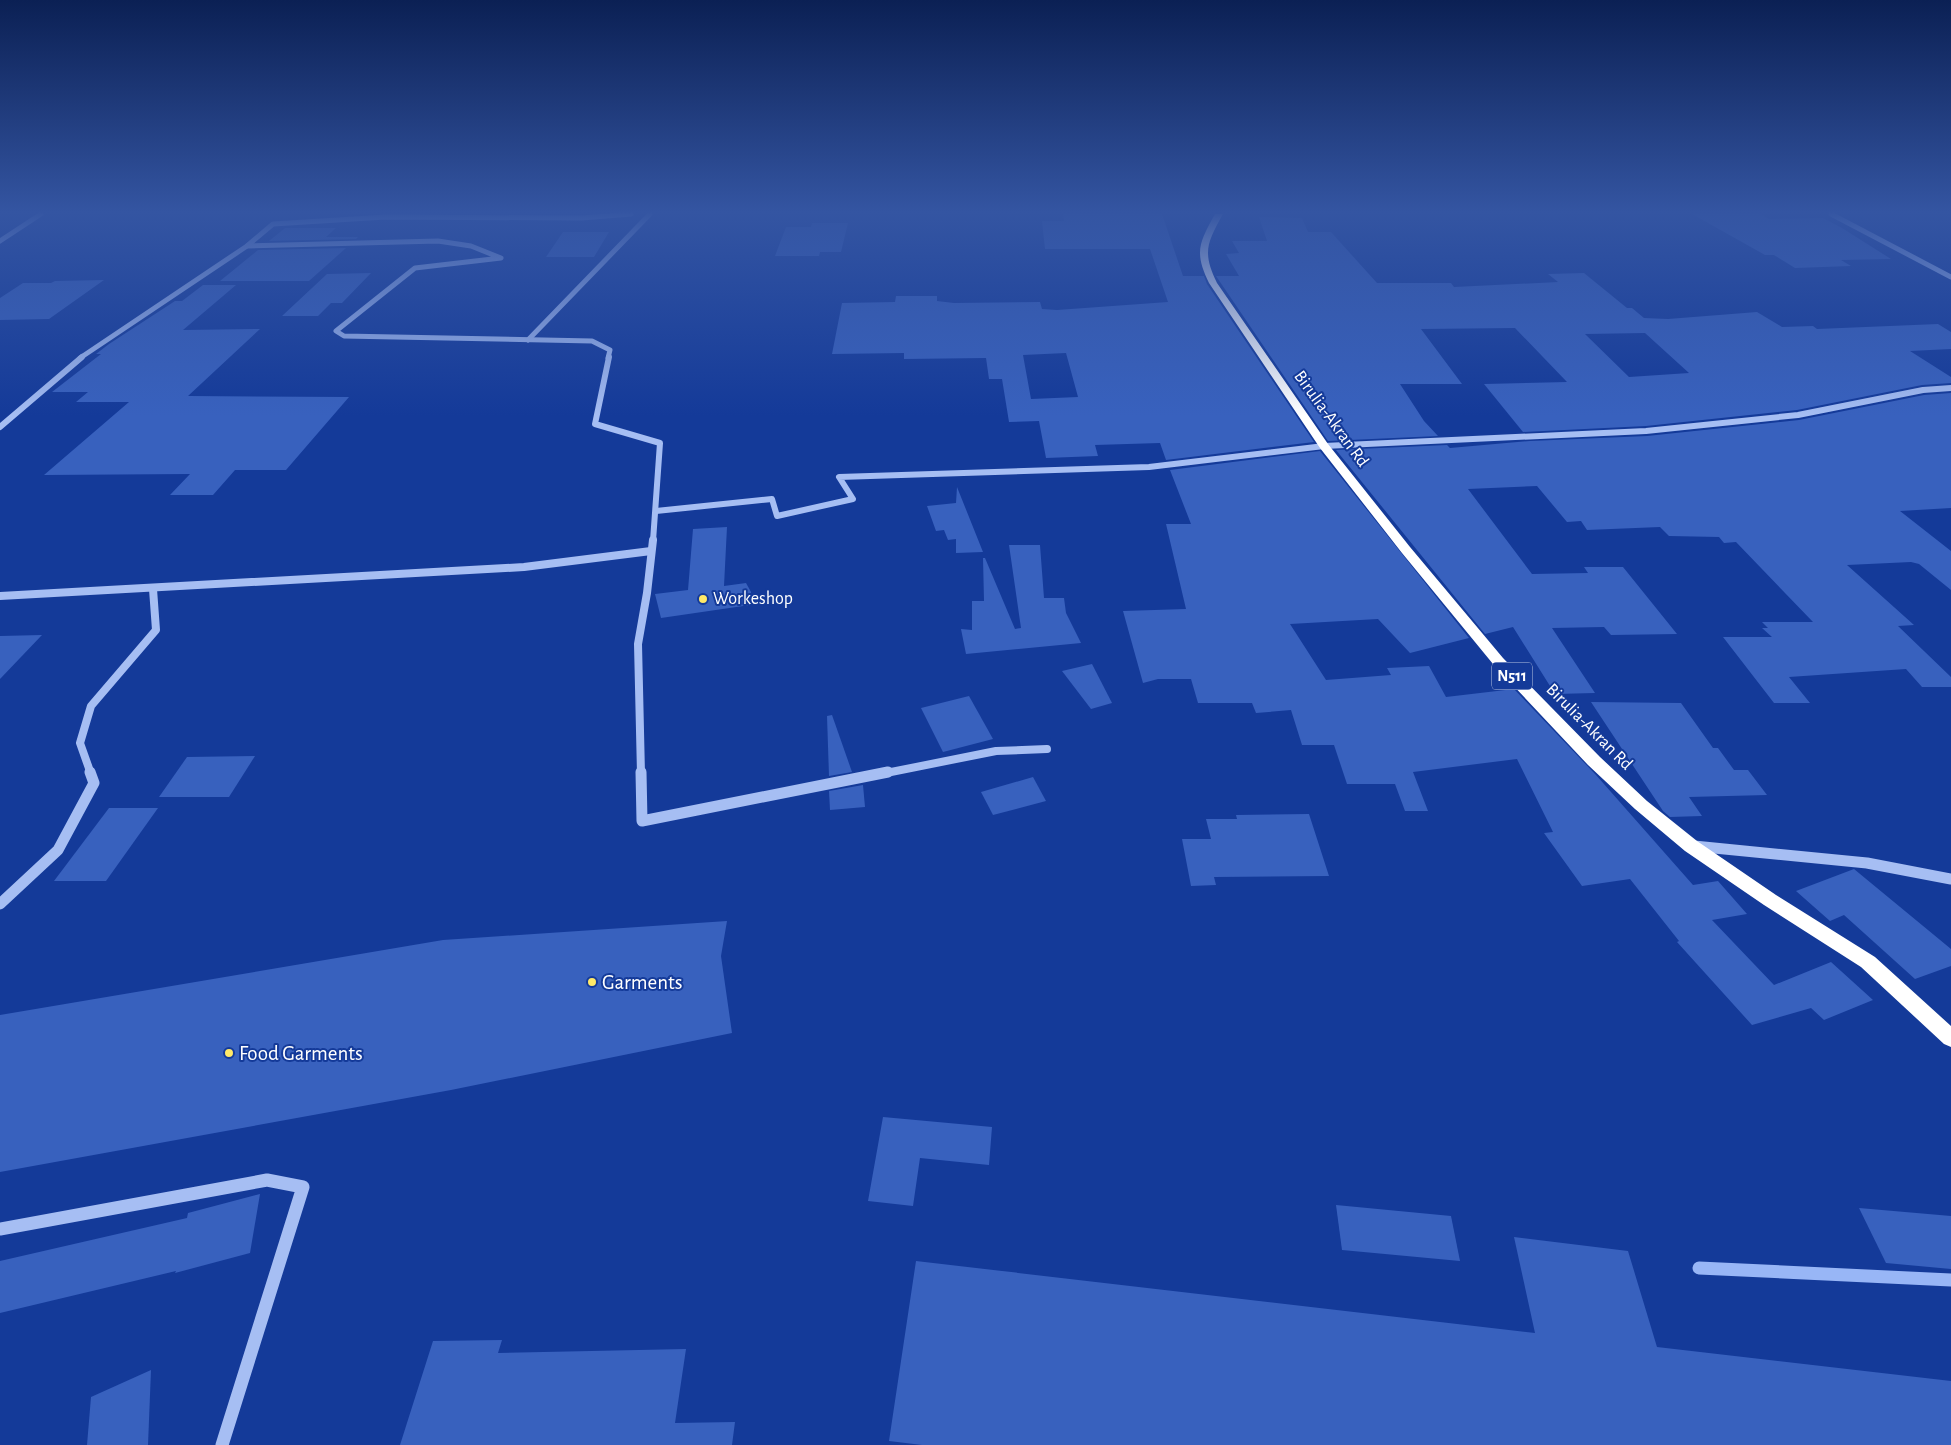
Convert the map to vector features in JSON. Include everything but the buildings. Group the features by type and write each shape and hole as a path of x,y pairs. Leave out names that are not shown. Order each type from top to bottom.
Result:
{"highway":[{"name":"Birulia-Akran Rd","path":"1212,281 1324,446 1406,550 1498,661 1594,761 1691,846 1770,900 1868,962 1951,1038"}],"street":[{"path":"0,427 79,359 194,281"},
{"path":"398,281 336,331 344,336 592,341 610,350 595,424 660,443 656,511 647,593 638,644 642,821 996,751 1047,749"},
{"path":"528,340 585,281"},
{"path":"656,511 772,499 777,516 853,499 839,476 1149,467 1324,446 1646,431 1798,415 1923,390 1951,388"},
{"path":"0,596 153,589 524,566 651,552"},
{"path":"0,904 58,850 94,783 80,743 88,715 91,706 156,630 153,589"},
{"path":"1691,846 1867,863 1951,879"},
{"path":"0,1230 267,1180 303,1187 222,1445"}],"waterway":[{"path":"1699,1268 1951,1280"}],"place":[{"name":"Workeshop","path":"703,599"},
{"name":"Garments","path":"592,982"},
{"name":"Food Garments","path":"229,1053"}]}
